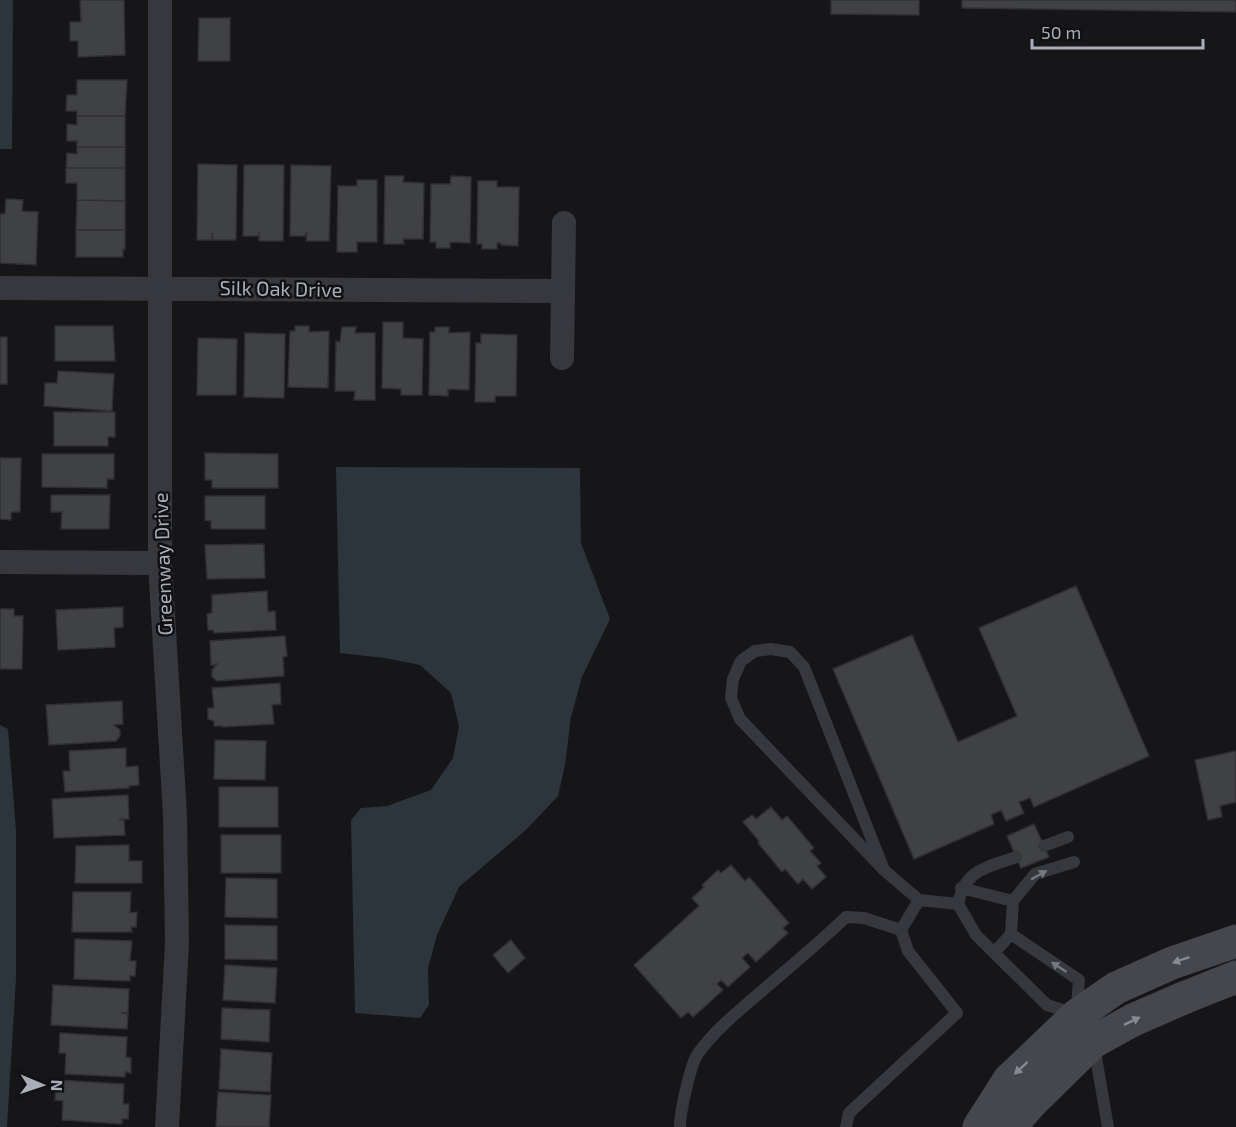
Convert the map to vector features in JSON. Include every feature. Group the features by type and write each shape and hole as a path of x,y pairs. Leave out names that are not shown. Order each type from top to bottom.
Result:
{"street":[{"name":"Greenway Drive","path":"159,0 160,563 175,816 177,943 167,1127"},
{"path":"562,358 564,223"},
{"name":"Silk Oak Drive","path":"0,288 563,291"},
{"path":"0,562 160,563"},
{"path":"1010,1127 1031,1103 1116,988 1172,963 1236,941"},
{"path":"979,1127 1009,1080 1085,1028 1165,1006 1236,977"}],"lane":[{"path":"884,870 804,667 790,652 771,649 754,651 741,661 733,679 731,698 740,719 884,870 919,900 958,904"},
{"path":"1044,846 1068,837"},
{"path":"1016,857 976,871 961,888 958,904 976,934 1047,1005 1085,1028"},
{"path":"994,953 1011,934 1012,901 1035,874 1074,862"},
{"path":"961,888 1012,901"},
{"path":"846,1127 849,1113 957,1012 908,951 901,930 919,900"},
{"path":"680,1127 686,1092 696,1058 712,1036 736,1012 818,944 846,917 864,918 901,930"},
{"path":"1011,934 1079,980 1085,1028 1108,1127"}],"shaded area":[{"path":"0,0 13,0 12,149 0,149"},
{"path":"336,467 580,468 581,543 610,619 582,677 571,717 565,765 558,796 526,830 459,887 437,935 428,968 429,1005 420,1018 355,1013 351,820 361,808 387,806 431,790 453,758 459,726 451,693 420,665 340,653"},
{"path":"0,725 8,729 16,831 16,978 7,1127 0,1127"}],"building":[{"path":"80,0 124,0 125,55 78,57 78,41 70,41 70,22 81,22"},
{"path":"831,0 919,0 919,15 831,14"},
{"path":"962,0 1236,0 1236,12 962,8"},
{"path":"199,18 230,18 230,61 198,61"},
{"path":"77,80 127,80 125,116 77,116 77,111 66,111 67,95 77,95"},
{"path":"77,116 125,116 125,147 77,147 77,141 67,141 67,124 77,125"},
{"path":"77,147 125,147 125,168 66,168 67,153 77,154"},
{"path":"198,164 237,165 236,240 213,240 212,233 212,240 197,240"},
{"path":"244,165 284,165 283,241 259,241 259,236 243,236"},
{"path":"291,165 331,166 329,241 306,241 307,232 305,236 290,236"},
{"path":"66,168 125,168 125,201 77,200 77,183 66,183"},
{"path":"385,176 404,176 403,182 424,183 423,239 403,239 404,244 384,244"},
{"path":"451,176 471,177 470,243 450,242 450,248 436,248 436,242 430,242 431,184 450,184"},
{"path":"357,180 377,180 377,242 357,242 357,252 337,252 338,186 357,186"},
{"path":"478,181 497,181 497,187 519,187 518,246 497,243 497,249 482,249 482,244 477,244"},
{"path":"6,199 23,200 22,211 38,212 36,265 0,263 0,214 5,214"},
{"path":"77,200 125,201 125,230 76,230"},
{"path":"76,230 125,230 123,257 76,257"},
{"path":"383,322 403,322 403,338 423,339 422,395 401,395 401,389 382,388"},
{"path":"55,326 113,326 115,361 55,361"},
{"path":"295,326 309,326 309,332 329,331 328,388 288,387 290,331 295,331"},
{"path":"342,327 356,327 355,333 375,333 375,400 354,400 355,391 335,391 336,341 340,342"},
{"path":"435,327 449,327 449,333 470,332 469,390 448,389 448,396 429,395 430,332 435,332"},
{"path":"245,333 285,334 284,398 244,397"},
{"path":"481,334 517,335 516,396 495,396 495,402 475,402 476,343 481,343"},
{"path":"0,337 7,337 7,384 0,384"},
{"path":"198,338 237,339 236,395 197,395"},
{"path":"58,371 114,374 112,411 44,406 45,383 57,383"},
{"path":"54,412 115,412 115,437 108,437 108,446 54,446"},
{"path":"205,453 278,454 278,488 212,488 212,480 205,480"},
{"path":"42,454 114,454 114,479 107,479 107,488 42,487"},
{"path":"0,458 21,458 20,512 11,512 11,520 0,519"},
{"path":"51,495 110,495 109,529 61,529 62,512 51,512"},
{"path":"205,496 265,496 265,529 211,529 211,521 205,520"},
{"path":"264,544 265,578 207,579 205,545"},
{"path":"1076,586 1149,756 1034,807 1030,798 1019,802 1024,813 1006,821 1001,810 991,815 994,824 914,859 833,669 912,635 958,742 1017,716 979,628"},
{"path":"267,591 268,612 275,611 276,630 214,633 213,630 208,630 207,614 212,613 212,595"},
{"path":"123,607 123,627 114,628 115,647 58,650 56,610"},
{"path":"0,609 14,609 14,616 23,616 22,669 0,669"},
{"path":"285,636 287,656 283,657 284,676 217,681 212,677 212,670 217,664 211,665 210,641"},
{"path":"280,683 281,704 272,705 274,724 223,727 214,726 214,721 208,719 208,708 214,708 212,688"},
{"path":"122,701 123,724 114,725 120,730 120,736 116,741 49,745 46,705"},
{"path":"215,740 266,741 265,780 214,779"},
{"path":"126,748 126,767 138,766 139,785 129,786 129,788 65,792 63,771 70,771 69,751"},
{"path":"1236,751 1236,802 1220,806 1222,817 1208,820 1195,760"},
{"path":"219,787 278,787 278,827 219,827"},
{"path":"128,795 129,819 119,819 124,820 125,835 54,838 52,799"},
{"path":"771,807 782,820 787,816 814,848 810,851 821,863 817,866 826,877 812,889 803,879 798,884 785,869 782,872 743,822 752,815 756,819"},
{"path":"1034,824 1049,857 1021,868 1007,836"},
{"path":"221,835 281,835 281,873 221,873"},
{"path":"129,845 129,861 142,861 142,883 75,883 76,846"},
{"path":"731,865 745,881 749,877 789,923 783,928 788,933 756,962 748,953 742,958 750,967 728,987 721,980 717,984 723,990 693,1017 688,1012 681,1018 634,965 699,906 692,898 704,887 702,885 718,870 721,873"},
{"path":"226,878 277,879 277,918 225,917"},
{"path":"73,892 131,892 130,913 137,912 136,927 131,927 132,932 72,932"},
{"path":"225,925 277,926 277,960 225,959"},
{"path":"75,939 132,941 130,961 136,961 135,976 130,976 130,981 74,979"},
{"path":"511,940 525,958 508,973 493,955"},
{"path":"225,965 277,968 275,1003 223,1000"},
{"path":"53,985 129,989 128,1013 121,1013 128,1014 127,1029 51,1025"},
{"path":"222,1008 270,1010 269,1042 221,1039"},
{"path":"60,1033 127,1037 126,1057 131,1058 131,1073 125,1072 125,1077 65,1074 66,1053 59,1053"},
{"path":"221,1049 272,1053 270,1092 219,1089"},
{"path":"57,1080 124,1084 123,1104 129,1104 128,1119 122,1119 122,1124 62,1120 63,1101 55,1100"},
{"path":"218,1092 271,1095 269,1127 216,1127"}]}
